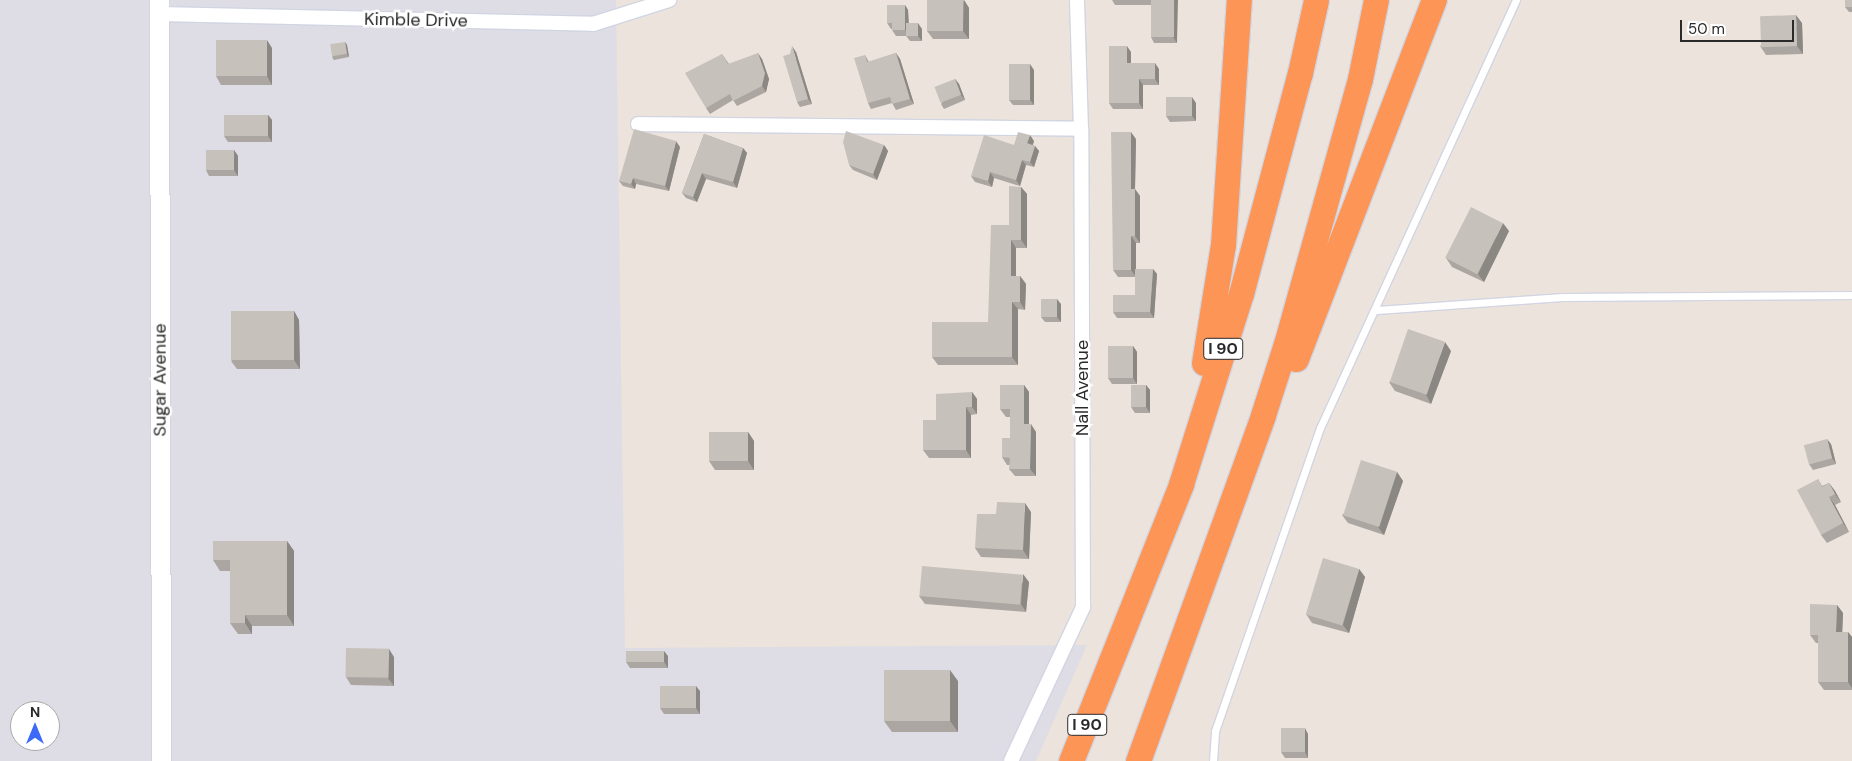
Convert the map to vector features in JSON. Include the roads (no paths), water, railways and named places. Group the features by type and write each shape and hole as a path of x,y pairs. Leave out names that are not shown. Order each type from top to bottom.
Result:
{"highway":[{"path":"1102,690 1208,349 1223,245 1239,0"},
{"name":"I 90","path":"1071,761 1102,690 1182,484 1235,313 1300,73 1316,0"},
{"path":"1138,761 1264,415 1360,78 1376,0"},
{"path":"1264,415 1290,374 1322,296 1434,0"}],"main road":[{"name":"Sugar Avenue","path":"159,7 161,761"}],"street":[{"name":"Kimble Drive","path":"159,7 593,24 669,0"},
{"name":"Nall Avenue","path":"1011,761 1083,607 1081,129 1077,0"},
{"path":"638,124 1081,129"}],"lane":[{"path":"1213,761 1215,731 1320,428 1377,310 1516,0"},
{"path":"1377,310 1563,296 1852,295"}]}
